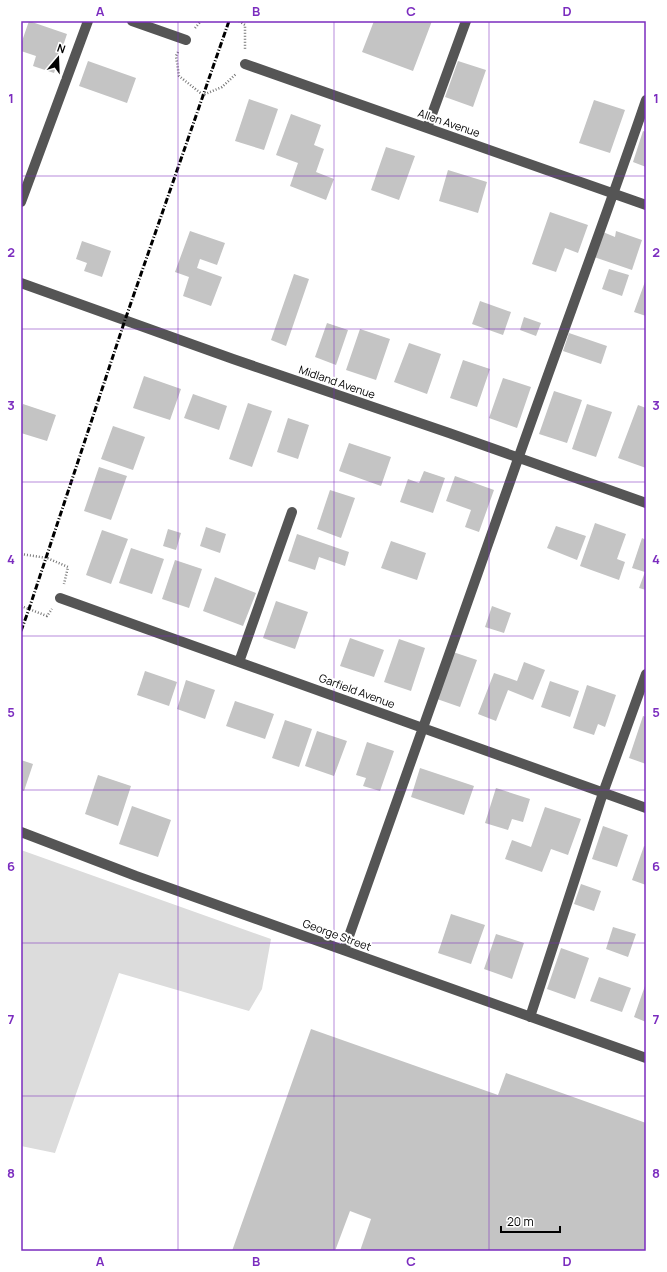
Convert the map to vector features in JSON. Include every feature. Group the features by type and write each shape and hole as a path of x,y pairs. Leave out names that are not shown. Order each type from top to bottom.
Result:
{"street":[{"path":"21,202 88,21"},
{"path":"132,21 186,40"},
{"path":"427,128 466,21"},
{"name":"Allen Avenue","path":"245,64 646,205"},
{"path":"344,950 424,728 518,457 614,194 646,100"},
{"name":"Midland Avenue","path":"21,282 232,359 449,432 646,503"},
{"path":"239,662 292,512"},
{"name":"Garfield Avenue","path":"60,598 646,808"},
{"path":"530,1017 603,793 646,674"},
{"name":"George Street","path":"21,832 136,876 646,1058"}],"path":[{"path":"186,40 176,56 179,76 203,94 222,87 245,64 245,25 239,21"},
{"path":"21,554 47,558 68,567 60,598 47,616 21,606"}],"shaded area":[{"path":"21,850 271,939 262,989 249,1011 119,973 55,1153 21,1146"}],"building":[{"path":"29,21 67,34 54,73 33,66 36,56 21,51 21,44"},
{"path":"374,21 432,21 413,71 362,52"},
{"path":"88,61 136,78 127,103 79,86"},
{"path":"458,61 486,70 473,107 445,97"},
{"path":"249,99 278,109 264,150 235,141"},
{"path":"594,100 625,110 610,153 579,143"},
{"path":"291,114 321,125 314,145 324,149 316,172 334,179 326,200 290,186 298,163 276,155"},
{"path":"643,131 646,132 646,167 633,162"},
{"path":"386,147 415,156 399,200 371,190"},
{"path":"448,170 487,182 478,213 439,201"},
{"path":"550,212 588,225 578,253 565,248 556,272 532,264"},
{"path":"190,231 225,243 217,265 200,259 197,268 222,277 211,306 183,296 189,277 175,272"},
{"path":"616,231 642,240 632,270 594,257 603,232 615,237"},
{"path":"82,241 111,251 102,277 84,271 87,263 76,259"},
{"path":"609,269 629,275 622,296 602,289"},
{"path":"294,274 309,279 286,346 271,340"},
{"path":"646,279 646,316 634,312"},
{"path":"480,301 511,312 503,335 472,324"},
{"path":"524,317 541,323 536,336 520,330"},
{"path":"327,323 348,330 336,365 315,357"},
{"path":"360,329 390,339 376,380 346,370"},
{"path":"569,333 607,346 601,364 563,351"},
{"path":"409,343 441,354 427,394 394,382"},
{"path":"463,360 490,369 477,407 450,398"},
{"path":"144,376 181,389 170,420 133,408"},
{"path":"503,378 531,387 517,428 489,418"},
{"path":"554,391 582,400 567,443 539,434"},
{"path":"193,394 227,406 219,430 184,418"},
{"path":"248,403 272,411 252,467 229,459"},
{"path":"23,404 56,415 47,441 21,433 21,410"},
{"path":"587,404 612,412 596,457 572,449"},
{"path":"638,405 646,408 646,468 618,458"},
{"path":"288,418 309,425 298,459 277,452"},
{"path":"113,426 145,437 133,470 101,459"},
{"path":"349,443 391,457 381,486 339,471"},
{"path":"99,467 127,476 111,520 84,511"},
{"path":"424,471 445,478 433,513 400,502 408,479 419,483"},
{"path":"455,476 494,490 479,532 465,527 471,510 446,501"},
{"path":"330,490 355,498 341,538 317,529"},
{"path":"595,523 626,534 617,559 625,562 619,580 580,566"},
{"path":"556,526 586,536 577,560 547,548"},
{"path":"206,527 226,534 220,553 200,546"},
{"path":"168,529 181,533 176,550 163,546"},
{"path":"102,530 128,539 111,584 86,575"},
{"path":"297,534 349,552 345,566 319,557 315,570 288,561"},
{"path":"642,538 646,540 646,590 639,588 645,572 632,568"},
{"path":"391,541 426,553 417,580 381,568"},
{"path":"131,548 164,559 152,594 119,583"},
{"path":"175,560 202,569 189,608 162,599"},
{"path":"215,577 256,593 243,626 203,611"},
{"path":"276,601 308,612 295,649 263,638"},
{"path":"492,606 511,613 504,633 485,627"},
{"path":"350,638 384,650 374,677 340,666"},
{"path":"399,639 425,648 411,691 384,682"},
{"path":"453,652 477,660 460,707 437,699"},
{"path":"524,662 545,670 533,700 508,690 496,721 478,714 494,673 517,681"},
{"path":"145,671 177,682 169,706 137,695"},
{"path":"186,680 215,690 205,719 177,709"},
{"path":"550,681 579,691 570,717 541,707"},
{"path":"587,685 616,695 605,727 598,724 594,735 573,728"},
{"path":"235,701 274,714 265,739 226,726"},
{"path":"643,716 646,717 646,764 629,758"},
{"path":"285,720 312,729 299,767 272,758"},
{"path":"317,731 347,741 334,776 305,766"},
{"path":"367,742 394,751 380,791 363,786 366,778 356,775"},
{"path":"21,760 33,764 24,791 21,790"},
{"path":"420,768 474,786 464,815 411,797"},
{"path":"98,775 131,786 118,826 85,814"},
{"path":"496,788 530,799 523,822 512,819 508,830 485,823"},
{"path":"132,806 171,820 158,857 119,844"},
{"path":"545,807 581,819 568,855 551,849 542,872 505,859 512,840 531,847"},
{"path":"603,826 628,835 617,867 592,859"},
{"path":"644,846 646,847 646,885 632,880"},
{"path":"581,884 601,891 594,911 574,904"},
{"path":"451,914 485,925 471,964 438,953"},
{"path":"613,927 636,934 628,957 606,949"},
{"path":"496,934 524,943 512,979 484,969"},
{"path":"561,948 589,958 575,999 547,989"},
{"path":"599,977 631,988 622,1012 590,1001"},
{"path":"646,983 646,1022 634,1017"},
{"path":"311,1029 498,1095 506,1073 646,1123 646,1251 360,1251 371,1219 350,1211 335,1251 232,1251"}],"railway":[{"path":"21,631 125,320 229,21"}]}
